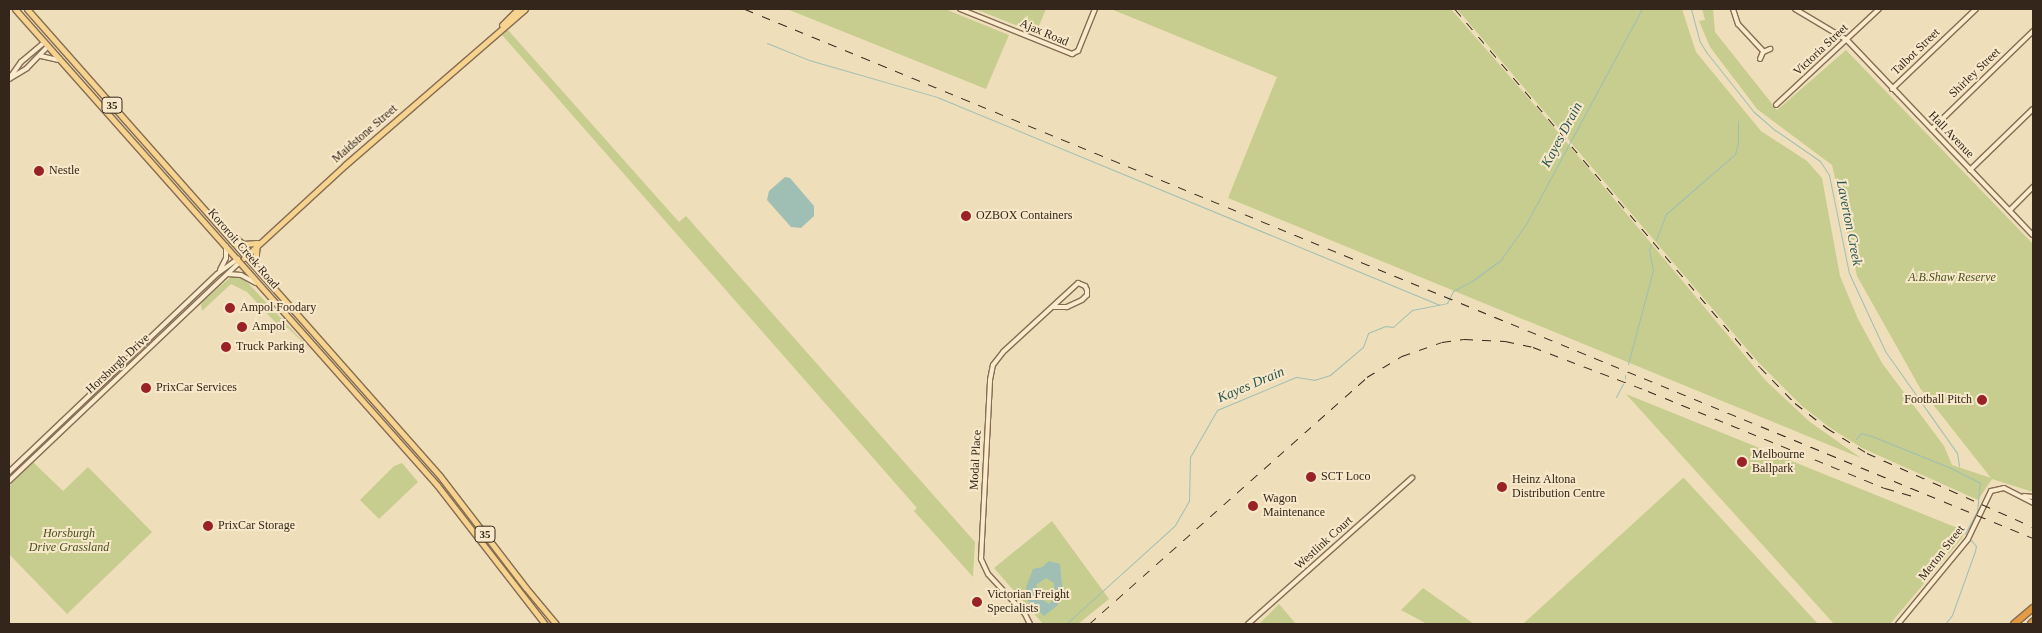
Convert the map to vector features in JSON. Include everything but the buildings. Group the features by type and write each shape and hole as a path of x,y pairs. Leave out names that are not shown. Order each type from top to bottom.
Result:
{"highway":[{"path":"2014,624 2033,608"}],"main road":[{"name":"Kororoit Creek Road","path":"15,9 407,451 450,501 512,584 545,624"},
{"name":"Kororoit Creek Road","path":"27,9 413,445 456,496 556,624"},
{"name":"Maidstone Street","path":"498,30 518,9"},
{"name":"Maidstone Street","path":"239,261 524,9"},
{"path":"46,44 53,38"},
{"path":"219,226 240,243 248,245 258,243 256,266"},
{"path":"336,370 343,365"},
{"path":"407,451 413,445"}],"street":[{"name":"Ajax Road","path":"960,9 1072,54 1078,50 1095,9"},
{"path":"1733,9 1738,24 1764,52"},
{"path":"1795,9 1846,41"},
{"name":"Victoria Street","path":"1776,105 1879,9"},
{"name":"Talbot Street","path":"1892,89 1976,9"},
{"name":"Shirley Street","path":"1932,130 2033,31"},
{"name":"Hall Avenue","path":"1846,41 2033,235"},
{"path":"9,79 23,72 39,57 46,44"},
{"path":"9,79 21,62 46,44"},
{"path":"1760,59 1764,52 1770,49"},
{"path":"39,57 48,56 62,62"},
{"path":"1970,170 2033,109"},
{"path":"2010,210 2033,188"},
{"path":"217,274 226,258 226,245"},
{"name":"Horsburgh Drive","path":"9,472 217,274 239,261"},
{"name":"Horsburgh Drive","path":"9,481 226,276 239,261"},
{"path":"226,276 234,273 241,274 264,289"},
{"path":"1054,307 1068,307 1082,300 1087,295 1085,286 1073,278"},
{"name":"Modal Place","path":"1030,624 1025,614 988,574 981,559 990,380 993,365 997,358 1078,283"},
{"path":"187,302 192,307"},
{"path":"136,350 141,356"},
{"path":"56,427 60,432"},
{"name":"Westlink Court","path":"1248,624 1412,478"},
{"name":"Merton Street","path":"1898,624 1968,539 1991,491 2004,488 2022,495 2033,503"},
{"name":"Merton Street","path":"2022,495 2033,496"}],"green space":[{"path":"787,9 945,9 1009,35 986,89"},
{"path":"975,9 1046,9 1036,33"},
{"path":"1111,9 1451,9 1564,139 1766,381 1810,422 1861,458 1228,198 1277,77"},
{"name":"A.B.Shaw Reserve","path":"1457,9 1682,9 1696,52 1761,131 1807,161 1822,178 1840,276 1858,319 1882,363 1944,446 1952,465 1991,478 1920,388 1857,276 1832,165 1757,109 1710,47 1699,21 1705,20 1702,9 1713,9 1715,32 1777,110 1846,50 2033,244 2033,492 1992,479 1978,500 1862,448 1829,427 1802,406 1758,362"},
{"path":"508,30 679,222 686,216 975,542 973,577 914,511 917,508 502,35"},
{"path":"232,276 239,277 248,283 312,351 289,329 275,322 247,292 231,284 202,311 201,305 203,301"},
{"name":"Melbourne Ballpark","path":"1626,394 1965,531 1962,538 1890,624 1834,624"},
{"name":"Horsburgh Drive Grassland","path":"33,462 63,491 88,467 152,532 67,614 9,554 9,486"},
{"path":"402,463 418,482 379,519 360,500 394,466"},
{"path":"1683,478 1818,624 1523,624"},
{"path":"1052,521 1109,599 1078,624 1043,624 994,568"},
{"path":"1423,588 1474,624 1427,624 1401,610"},
{"path":"1279,604 1296,624 1259,624"}],"water":[{"path":"785,177 790,178 814,206 814,216 801,228 791,227 767,200 769,191"},
{"path":"1049,561 1060,564 1063,596 1057,606 1044,616 1028,601 1026,587 1033,569 1042,567","holes":["1046,578 1054,583 1055,597 1049,604 1043,600 1036,585"]}],"waterway":[{"name":"Kayes Drain","path":"1066,624 1175,525 1189,501 1190,457 1217,410 1296,377 1314,380 1330,375 1363,347 1368,333 1385,326 1393,327 1412,310 1447,303 1453,291 1472,281 1500,261 1526,224 1642,9"},
{"name":"Laverton Creek","path":"1691,9 1700,42 1754,112 1775,130 1820,161 1829,175 1849,273 1885,351 1957,453 1959,466"},
{"path":"767,43 809,60 937,97 1440,305"},
{"path":"1656,240 1666,214 1735,154 1738,143 1738,121"},
{"path":"1628,364 1653,270 1649,250 1651,244"},
{"path":"1616,397 1623,384"},
{"path":"1856,439 1861,433 1874,437 1951,468 1980,483 1977,511 1965,534"},
{"name":"Laverton Creek","path":"1945,624 1952,615 1975,551 1976,546 1971,540"}],"railway":[{"path":"745,9 2033,538"},
{"path":"1455,9 1760,367 1795,403 1827,428 1867,453 2033,527"},
{"path":"1089,624 1367,377 1402,356 1442,342 1464,339 1505,341 1533,347 1648,391 1885,488 1920,498"}],"place":[{"name":"Nestle","path":"39,171"},
{"name":"OZBOX Containers","path":"966,216"},
{"name":"Ampol Foodary","path":"230,308"},
{"name":"Ampol","path":"242,327"},
{"name":"Truck Parking","path":"226,347"},
{"name":"PrixCar Services","path":"146,388"},
{"name":"Football Pitch","path":"1982,400"},
{"name":"Melbourne Ballpark","path":"1742,462"},
{"name":"SCT Loco","path":"1311,477"},
{"name":"Heinz Altona Distribution Centre","path":"1502,487"},
{"name":"Wagon Maintenance","path":"1253,506"},
{"name":"PrixCar Storage","path":"208,526"},
{"name":"Victorian Freight Specialists","path":"977,602"}]}
